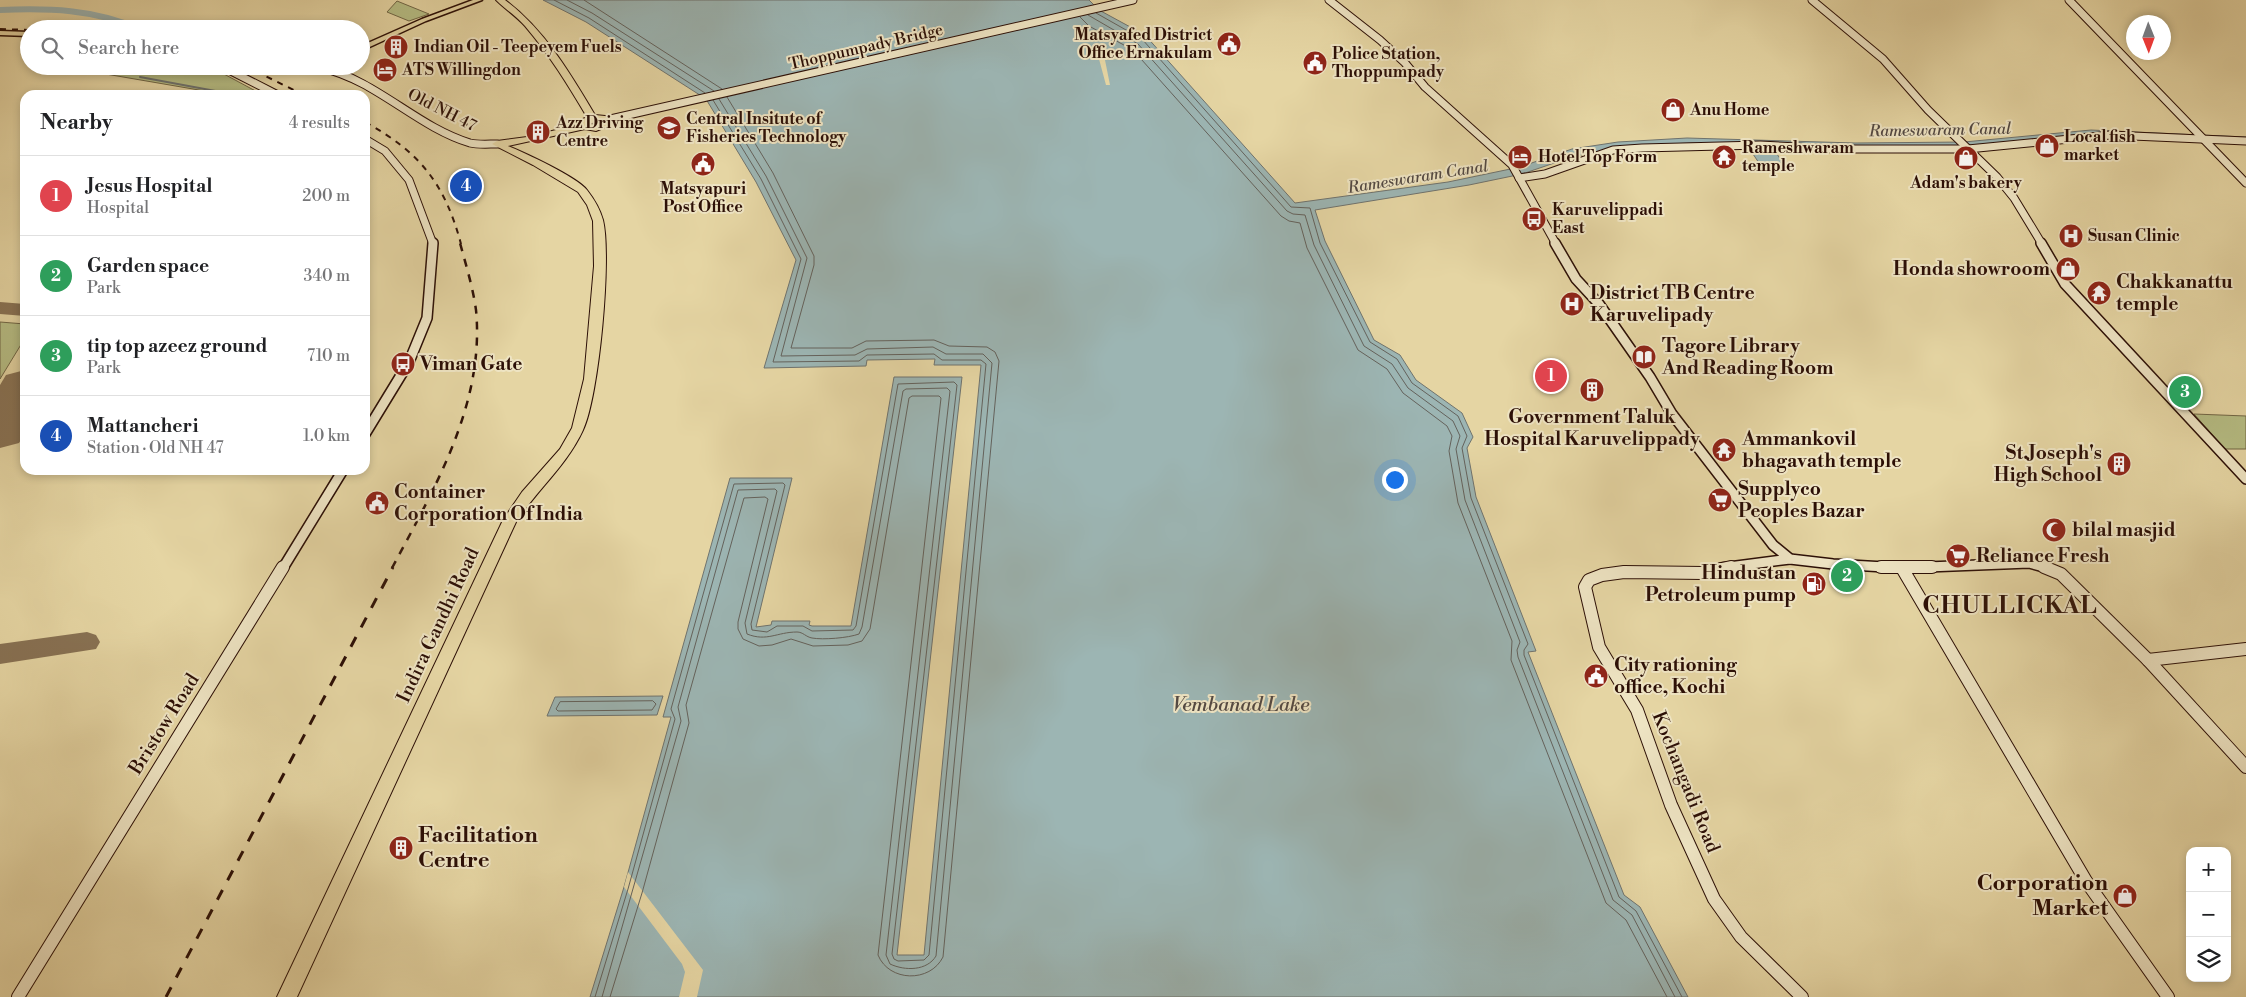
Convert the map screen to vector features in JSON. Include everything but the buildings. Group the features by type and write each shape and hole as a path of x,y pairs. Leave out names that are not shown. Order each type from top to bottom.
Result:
{"highway":[{"path":"500,0 527,23 588,122 602,118 606,120"},
{"name":"Old NH 47","path":"497,144 544,136 588,122"},
{"name":"Indira Gandhi Road","path":"287,997 510,520 527,495 565,452 578,428 590,379 595,337 600,266 598,221 592,205 582,190 537,163 497,144"}],"main road":[{"path":"370,45 424,20 479,0"},
{"path":"0,33 20,34"}],"street":[{"name":"Thoppumpady Bridge","path":"606,120 1133,0"},
{"path":"1329,0 1384,43 1405,63 1425,87 1487,141 1512,166 1576,279 1599,304 1650,377 1672,414 1748,514 1774,546 1790,559"},
{"path":"1812,0 1883,59 1928,110 1997,177 2014,198 2065,284 2246,479"},
{"path":"2069,0 2203,136 2246,183"},
{"path":"239,75 268,90"},
{"name":"Old NH 47","path":"343,75 357,81 432,125 471,143 497,144"},
{"path":"1518,177 1545,174 1613,150 1642,148 1760,145 1835,148 1968,149 2110,135 2203,136 2246,141"},
{"path":"370,141 385,151 409,180 433,241 427,318 408,362 370,426"},
{"name":"Bristow Road","path":"18,997 339,475"},
{"name":"Kochangadi Road","path":"1802,997 1741,937 1714,899 1671,805 1637,710 1599,648 1585,588 1589,580 1602,575 1624,572 1703,573 1714,569 1790,559 1833,564 1902,568 2029,563 2053,569 2061,574 2148,660 2246,767"},
{"path":"1902,568 2086,881 2168,997"},
{"path":"2148,660 2246,649"}],"green space":[{"path":"397,1 429,14 409,21 387,12"},
{"path":"111,75 226,75 254,90 199,90"},
{"path":"0,322 20,324 20,346 0,379"},
{"path":"2194,414 2246,416 2246,449 2225,449"}],"water":[{"name":"Vembanad Lake","path":"543,0 1089,0 1099,10 1145,35 1295,203 1448,182 1520,167 1572,149 1618,142 1687,138 1855,143 1964,142 2091,130 2246,137 2246,139 2139,133 1969,147 1691,143 1622,146 1572,157 1522,174 1469,185 1315,210 1325,241 1374,340 1400,355 1416,380 1462,413 1473,437 1467,448 1476,497 1536,651 1528,652 1624,895 1640,907 1688,997 590,997 624,887 671,717 663,717 730,478 792,478 756,627 771,625 772,621 810,621 809,625 812,626 851,626 894,377 962,377 897,955 924,955 981,365 934,365 935,359 867,360 866,366 764,368 796,260 756,182 706,99 586,22"},
{"path":"1751,151 1775,151 1783,163 1759,163"},
{"path":"663,696 657,715 547,716 555,697"}],"pier":[{"path":"1161,53 1163,56 1105,60 1110,85 1106,85 1099,59"},
{"path":"628,872 703,970 697,997 679,997 685,972 682,964 624,887"}],"waterway":[{"path":"0,10 36,9 71,11 115,20"},
{"path":"140,77 210,90"}],"taxiway":[{"path":"0,308 20,310"},
{"path":"0,654 87,642"}],"runway":[{"path":"0,430 20,396"}],"railway":[{"path":"0,29 20,30"},
{"path":"263,75 294,90"},
{"path":"370,125 401,145 428,172 447,204 461,244"},
{"path":"392,568 424,508 453,445 473,379 477,345 476,310 460,243"},
{"path":"166,997 393,567"}],"place":[{"name":"Matsyafed District Office Ernakulam","path":"1229,44"},
{"name":"Indian Oil - Teepeyem Fuels","path":"396,47"},
{"name":"Police Station, Thoppumpady","path":"1315,63"},
{"name":"ATS Willingdon","path":"385,70"},
{"name":"Anu Home","path":"1673,110"},
{"name":"Central Insitute of Fisheries Technology","path":"669,128"},
{"name":"Azz Driving Centre","path":"538,132"},
{"name":"Local fish market","path":"2047,146"},
{"name":"Hotel Top Form","path":"1520,157"},
{"name":"Rameshwaram temple","path":"1724,157"},
{"name":"Adam's bakery","path":"1966,158"},
{"name":"Matsyapuri Post Office","path":"703,164"},
{"name":"Mattancheri","path":"466,186"},
{"name":"Karuvelippadi East","path":"1534,219"},
{"name":"Susan Clinic","path":"2071,236"},
{"name":"Honda showroom","path":"2068,269"},
{"name":"Chakkanattu temple","path":"2099,293"},
{"name":"District TB Centre Karuvelipady","path":"1572,304"},
{"name":"Tagore Library And Reading Room","path":"1644,357"},
{"name":"Viman Gate","path":"403,364"},
{"name":"Jesus Hospital","path":"1551,376"},
{"name":"Government Taluk Hospital Karuvelippady","path":"1592,390"},
{"name":"tip top azeez ground","path":"2185,392"},
{"name":"Ammankovil bhagavath temple","path":"1724,450"},
{"name":"St.Joseph's High School","path":"2119,464"},
{"name":"Supplyco Peoples Bazar","path":"1720,500"},
{"name":"Container Corporation Of India","path":"377,503"},
{"name":"bilal masjid","path":"2054,530"},
{"name":"Reliance Fresh","path":"1958,556"},
{"name":"Garden space","path":"1847,576"},
{"name":"Hindustan Petroleum pump","path":"1814,584"},
{"name":"City rationing office, Kochi","path":"1596,676"},
{"name":"Facilitation Centre","path":"401,848"},
{"name":"Corporation Market","path":"2125,896"}],"district":[{"name":"CHULLICKAL","path":"2010,606"}],"water label":[{"name":"Rameswaram Canal","path":"1940,130"},
{"name":"Rameswaram Canal","path":"1418,177"}]}
